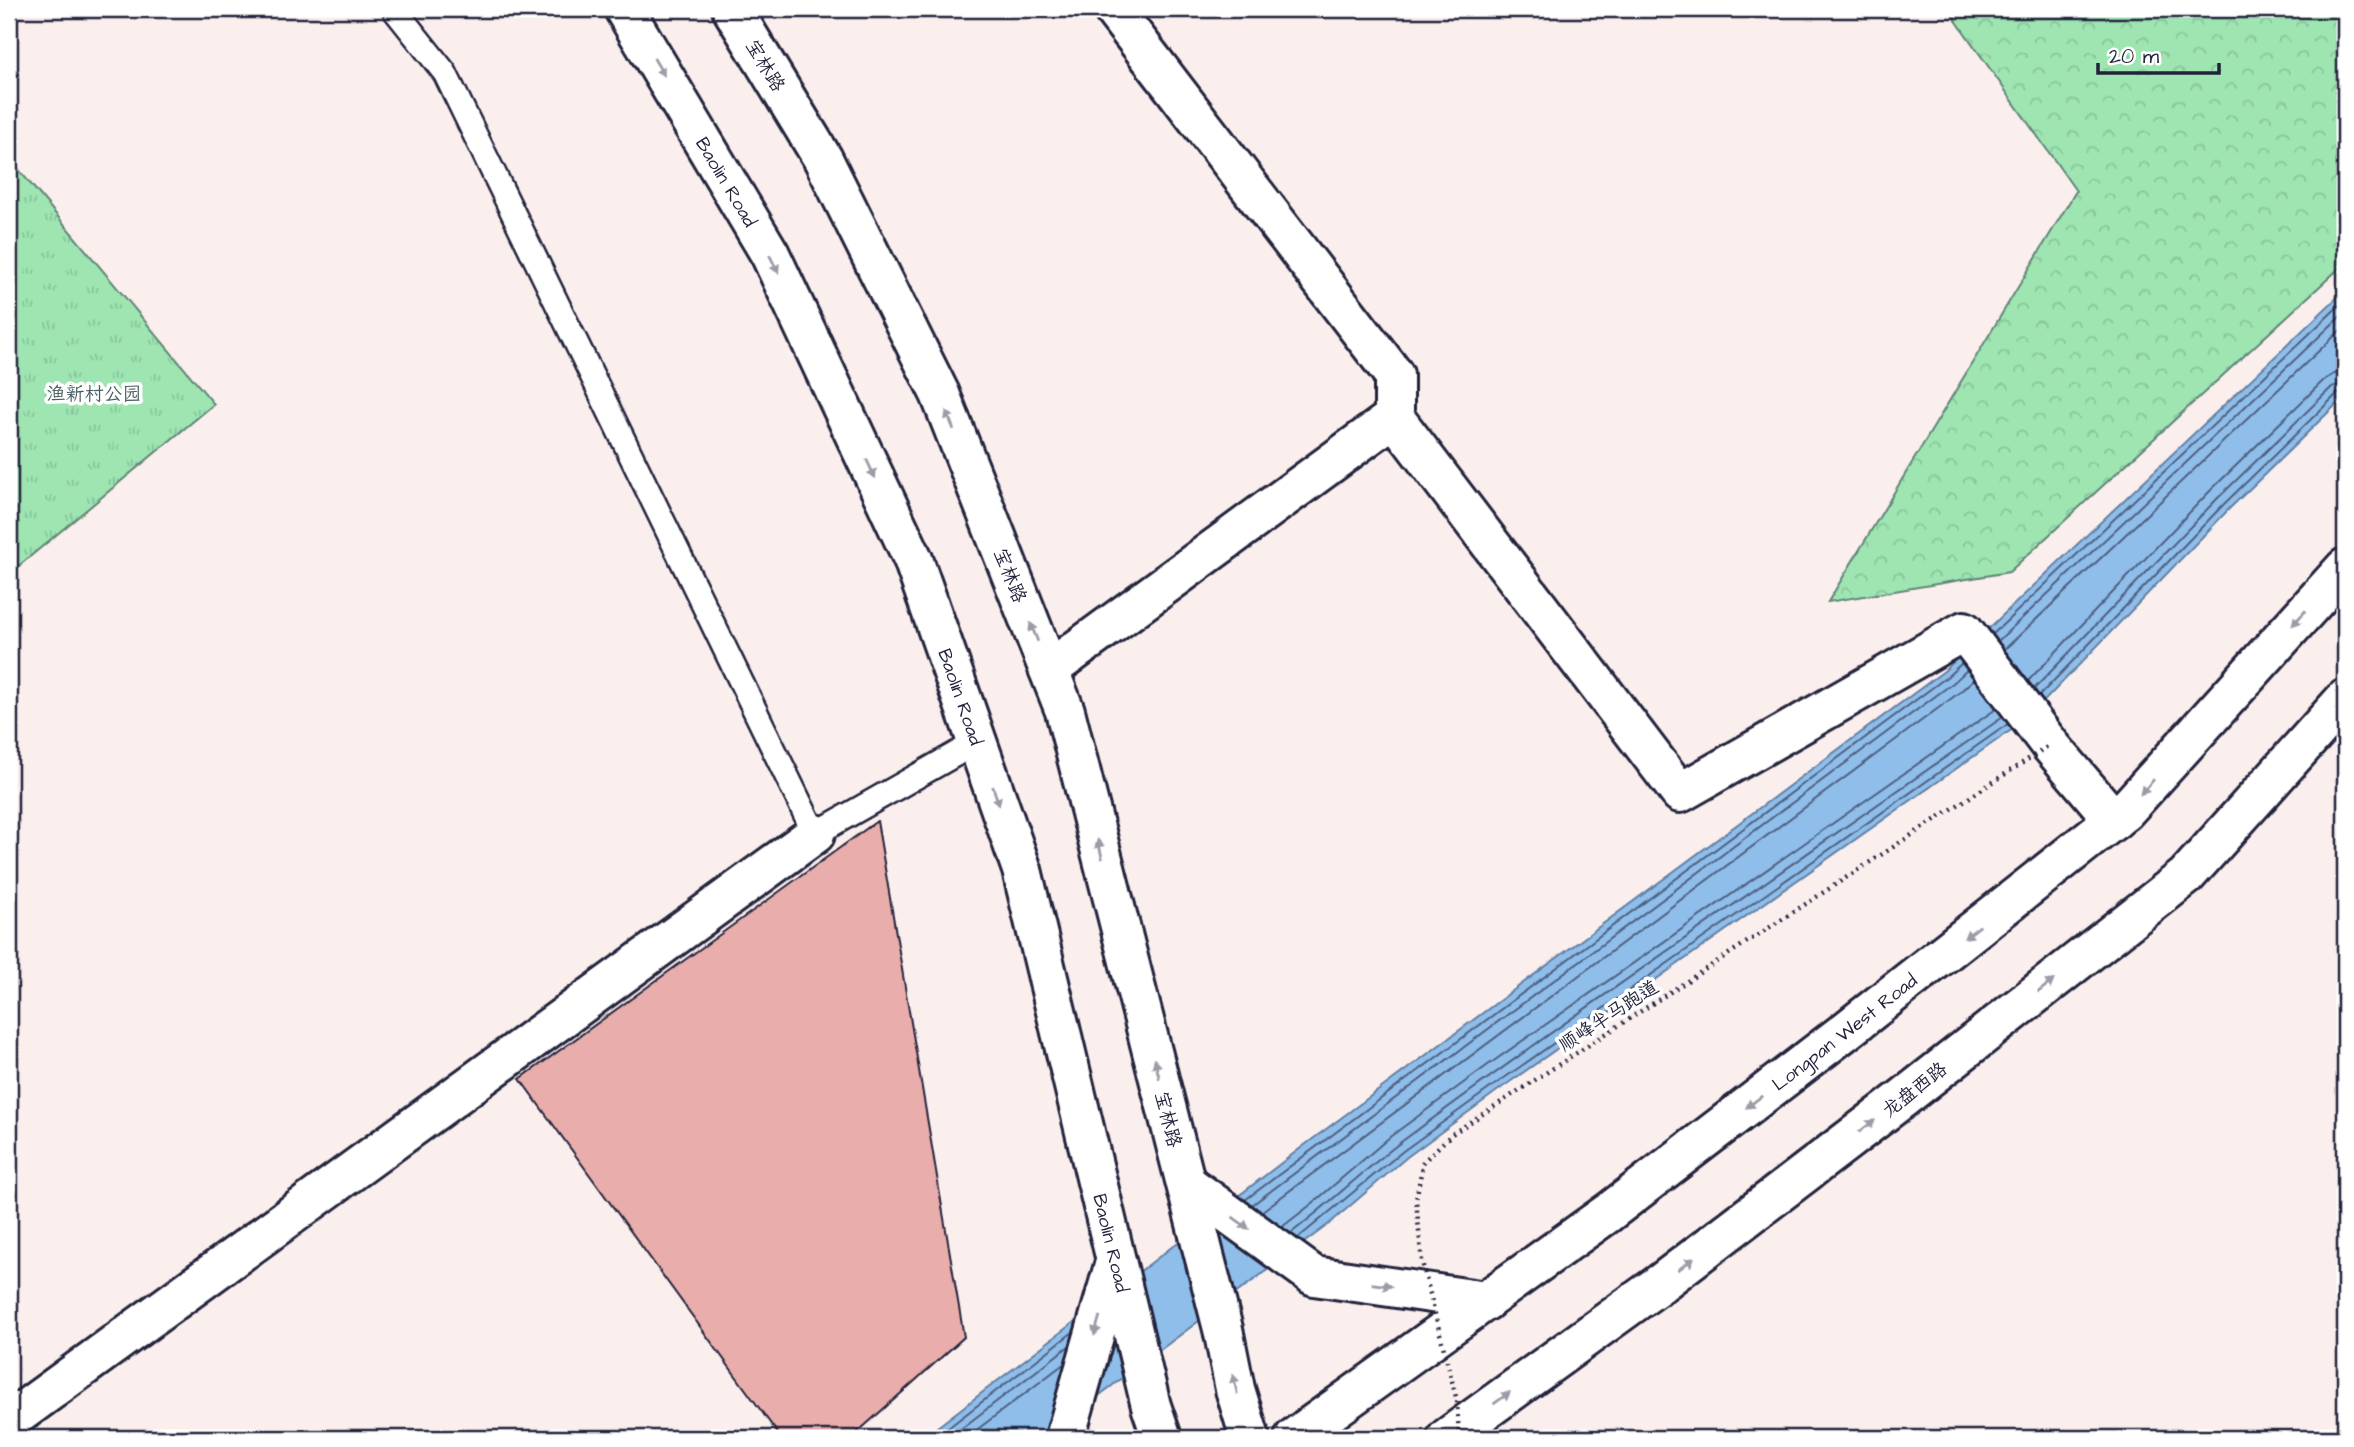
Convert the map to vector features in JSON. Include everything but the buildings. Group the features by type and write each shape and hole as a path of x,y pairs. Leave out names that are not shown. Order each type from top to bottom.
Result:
{"street":[{"name":"Baolin Road","path":"624,9 770,254 913,559 1022,870 1156,1422"},
{"name":"宝林路","path":"732,9 823,159 940,394 1065,711 1223,1329 1235,1389 1250,1438"},
{"path":"1113,9 1394,374 1394,417 1681,793 1964,631 2050,745 2114,820"},
{"path":"1049,670 1394,417"},
{"name":"Longpan West Road","path":"1294,1438 1608,1213 1836,1039 2125,811 2345,568"},
{"name":"龙盘西路","path":"1460,1434 1869,1125 2186,876 2345,699"},
{"path":"13,1423 816,834"},
{"path":"1186,1183 1314,1276 1486,1301"},
{"path":"1065,1438 1115,1260"}],"lane":[{"path":"394,9 445,73 816,834 977,741"}],"path":[{"name":"顺峰半马跑道","path":"1460,1434 1457,1401 1422,1262 1416,1200 1423,1162 1463,1126 2050,745"}],"green space":[{"path":"1948,9 2345,9 2345,263 2009,572 1828,602 2076,191"},
{"name":"渔新村公园","path":"9,158 214,404 9,574"}],"water":[{"path":"2345,290 2345,396 2229,509 2027,719 1504,1086 1407,1157 1329,1224 1042,1438 923,1438 1306,1144 1944,671"}]}
